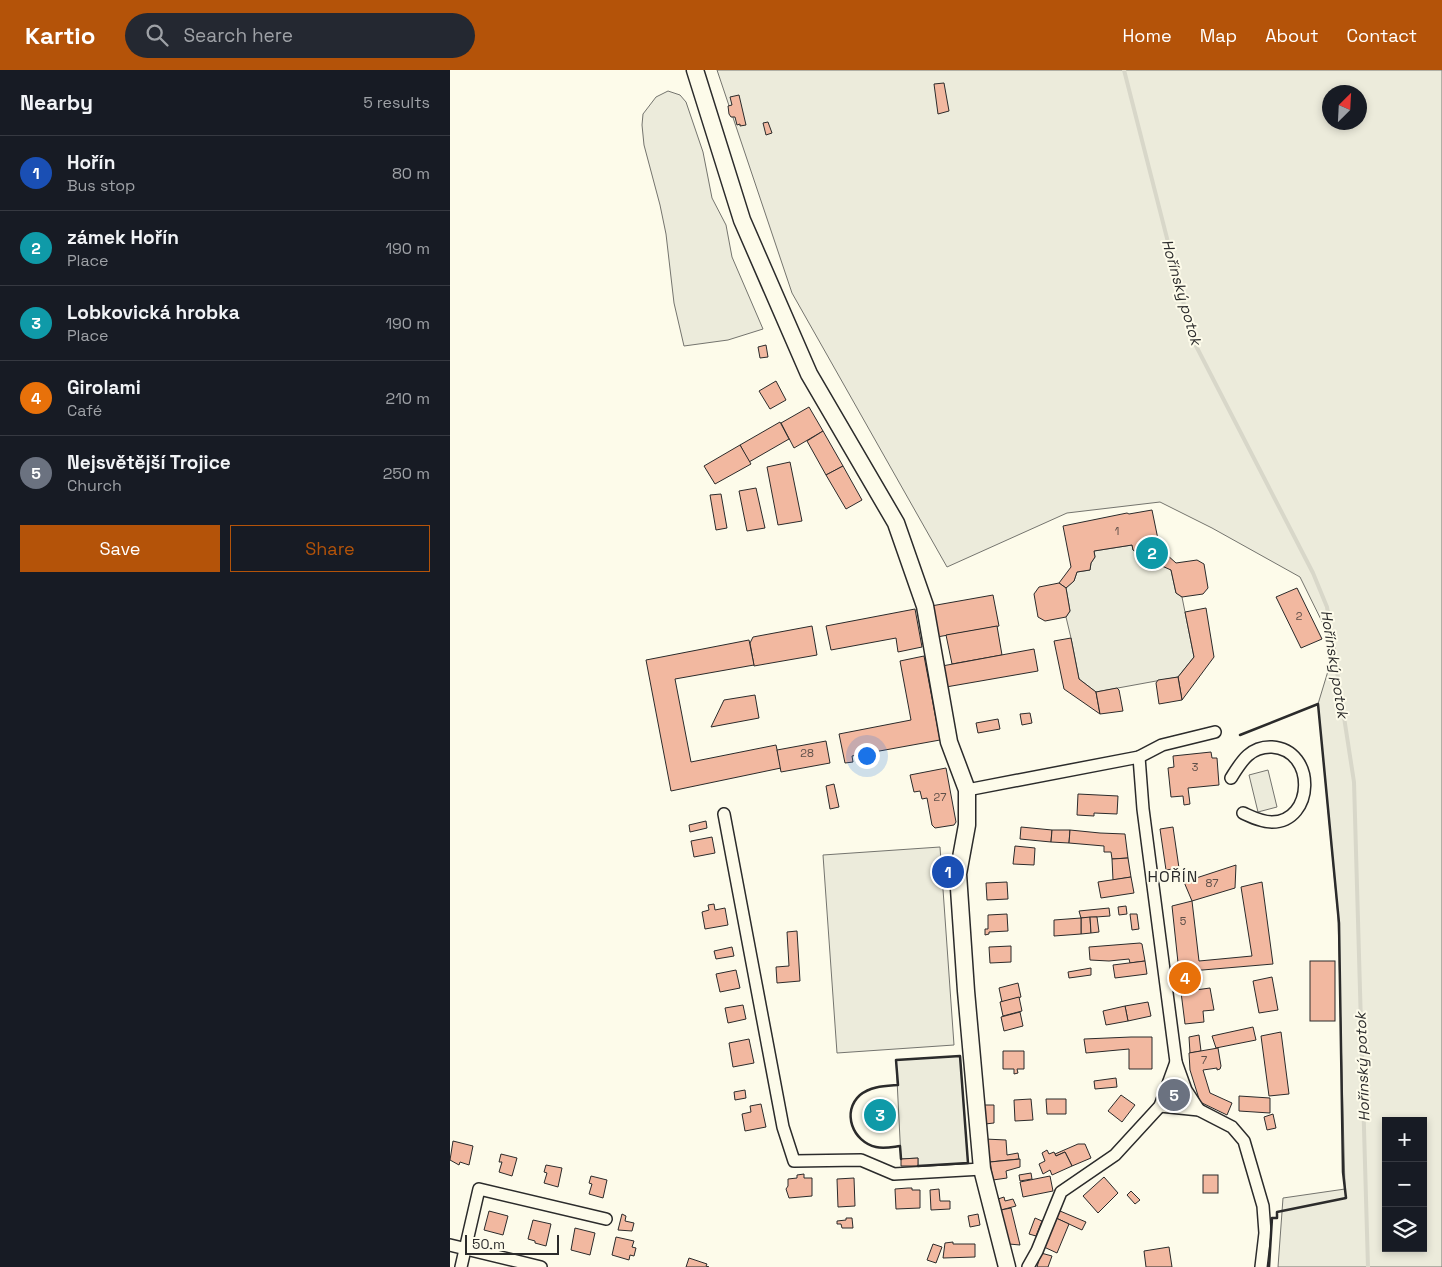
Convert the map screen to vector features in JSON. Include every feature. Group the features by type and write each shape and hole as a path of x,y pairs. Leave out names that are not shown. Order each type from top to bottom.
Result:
{"street":[{"path":"695,70 742,220 809,374 896,523 925,606 949,742 967,790 967,825 958,874 966,991 982,1169 1007,1267"},
{"path":"967,790 1138,757 1162,745 1215,732"},
{"path":"1231,778 1243,758 1255,750 1267,747 1280,748 1298,759 1303,771 1306,787 1302,800 1296,811 1286,818 1274,822 1259,820 1243,813"},
{"path":"1138,757 1176,1062 1186,1090 1199,1110"},
{"path":"724,814 783,1127 794,1161 860,1160 894,1174 982,1169"},
{"path":"1028,1267 1037,1251 1061,1192 1115,1156 1160,1106 1176,1062"},
{"path":"1160,1106 1199,1110 1232,1127 1244,1141 1263,1206 1265,1233 1260,1267"},
{"path":"461,1267 479,1189 606,1218"},
{"path":"450,1245 541,1267"}],"shaded area":[{"path":"717,70 1442,70 1442,1267 1278,1267 1283,1198 1345,1189 1338,916 1318,704 1335,648 1300,577 1212,528 1160,502 1067,513 947,567 792,293"},
{"path":"668,91 680,95 686,102 703,152 712,198 726,225 732,257 763,329 728,340 684,346 674,303 666,234 644,145 642,125 643,114 656,97"},
{"path":"1132,545 1133,550 1139,554 1143,561 1155,558 1171,570 1176,593 1182,597 1194,657 1178,677 1096,692 1079,679 1066,617 1070,611 1066,588 1074,581 1077,572 1090,570 1091,563 1095,557 1094,551"},
{"path":"1268,770 1277,807 1258,812 1249,775"},
{"path":"940,847 954,1045 837,1053 823,855"},
{"path":"960,1056 968,1163 918,1166 918,1158 901,1159 896,1060"}],"building":[{"path":"944,83 949,111 938,114 934,84"},
{"path":"739,95 746,125 740,126 740,124 737,125 735,117 731,117 729,114 728,106 732,105 730,97"},
{"path":"768,122 772,133 766,135 763,123"},
{"path":"766,345 768,357 760,358 758,347"},
{"path":"776,381 786,400 770,409 759,391"},
{"path":"809,407 823,431 794,448 781,423"},
{"path":"780,422 789,439 749,462 740,445"},
{"path":"823,431 843,466 826,475 807,441"},
{"path":"740,445 751,464 715,484 704,466"},
{"path":"790,462 802,521 778,525 767,467"},
{"path":"843,466 862,500 846,509 826,475"},
{"path":"756,488 765,528 747,531 739,491"},
{"path":"721,494 727,528 716,530 710,495"},
{"path":"1152,510 1160,549 1163,548 1167,551 1166,554 1176,563 1197,560 1204,564 1208,588 1203,594 1182,597 1176,593 1171,570 1162,566 1155,558 1143,561 1139,554 1133,550 1132,545 1094,551 1095,557 1091,563 1090,570 1077,572 1074,581 1066,588 1059,583 1071,567 1063,526"},
{"path":"1059,583 1066,588 1070,611 1066,617 1045,621 1038,617 1034,594 1039,587"},
{"path":"1297,588 1322,639 1301,648 1276,597"},
{"path":"993,595 999,626 937,637 931,606"},
{"path":"1206,608 1214,657 1182,700 1178,677 1194,657 1185,612"},
{"path":"915,609 922,647 898,652 896,638 831,650 826,626"},
{"path":"812,626 817,655 754,666 750,643 753,637"},
{"path":"997,626 1002,655 952,664 946,635"},
{"path":"1071,638 1079,679 1096,692 1100,714 1064,689 1054,641"},
{"path":"749,640 754,665 675,679 691,762 776,745 781,768 671,791 646,660"},
{"path":"1034,649 1038,671 946,687 942,666"},
{"path":"924,656 940,740 852,756 853,762 845,763 839,734 911,720 900,661"},
{"path":"1178,677 1182,700 1159,704 1156,683 1158,680"},
{"path":"1117,688 1123,711 1100,714 1096,692"},
{"path":"755,695 759,718 711,727 724,700"},
{"path":"1030,713 1032,723 1022,725 1020,714"},
{"path":"998,719 1000,729 978,733 976,723"},
{"path":"826,741 830,763 781,772 777,750"},
{"path":"1211,752 1212,758 1217,758 1219,785 1188,788 1190,804 1184,805 1183,796 1171,797 1168,768 1174,767 1173,756"},
{"path":"946,768 956,822 954,825 935,828 932,825 927,798 922,799 920,791 914,792 910,775"},
{"path":"834,784 839,807 830,809 826,786"},
{"path":"1078,794 1118,796 1117,814 1094,813 1094,816 1077,815"},
{"path":"706,821 707,828 690,832 689,825"},
{"path":"1021,827 1052,830 1051,842 1020,839"},
{"path":"1173,827 1179,868 1166,870 1160,829"},
{"path":"1052,830 1070,830 1069,843 1051,842"},
{"path":"1070,830 1125,834 1128,858 1112,859 1111,852 1104,852 1104,846 1069,843"},
{"path":"712,837 715,853 694,857 691,841"},
{"path":"1015,846 1035,848 1034,865 1013,864"},
{"path":"1128,858 1131,877 1113,880 1112,859"},
{"path":"1236,865 1235,888 1192,901 1184,882"},
{"path":"1131,877 1134,893 1101,898 1098,882"},
{"path":"1007,882 1008,899 987,900 986,883"},
{"path":"1262,882 1273,964 1179,972 1172,906 1192,901 1199,961 1252,956 1241,887"},
{"path":"714,904 715,910 725,908 728,925 705,929 702,912 709,910 708,905"},
{"path":"1126,906 1127,914 1119,915 1118,907"},
{"path":"1109,908 1110,916 1081,918 1079,911"},
{"path":"1007,914 1008,931 989,932 989,934 985,935 985,929 988,929 988,915"},
{"path":"1130,914 1137,914 1139,929 1132,930"},
{"path":"1090,917 1091,933 1081,934 1081,918"},
{"path":"1090,917 1097,917 1099,932 1091,933"},
{"path":"1081,918 1081,934 1054,936 1054,920"},
{"path":"797,931 800,981 777,983 776,967 789,966 787,932"},
{"path":"1142,944 1145,961 1130,963 1129,959 1090,960 1089,947"},
{"path":"1011,946 1011,962 990,963 989,947"},
{"path":"732,947 734,956 716,959 714,951"},
{"path":"1145,961 1147,974 1115,978 1113,965"},
{"path":"1310,961 1335,961 1335,1021 1310,1021"},
{"path":"1091,968 1091,975 1069,978 1068,972"},
{"path":"736,970 740,988 720,992 716,974"},
{"path":"1197,971 1197,985 1181,987 1179,972"},
{"path":"1272,977 1278,1010 1259,1013 1253,981"},
{"path":"1018,983 1021,997 1002,1002 999,988"},
{"path":"1210,988 1214,1010 1203,1011 1204,1022 1185,1024 1181,992"},
{"path":"1019,997 1022,1011 1003,1016 1000,1002"},
{"path":"1148,1002 1151,1016 1128,1021 1125,1006"},
{"path":"743,1005 746,1019 728,1023 725,1008"},
{"path":"1125,1006 1128,1021 1106,1025 1103,1011"},
{"path":"1020,1012 1023,1026 1004,1031 1001,1017"},
{"path":"1253,1027 1256,1040 1216,1048 1212,1036"},
{"path":"1281,1032 1289,1094 1269,1096 1261,1036"},
{"path":"1199,1035 1201,1051 1190,1053 1189,1037"},
{"path":"1152,1037 1152,1069 1129,1069 1129,1049 1086,1053 1084,1039"},
{"path":"749,1039 754,1063 733,1067 729,1043"},
{"path":"1218,1048 1220,1069 1203,1070 1210,1093 1232,1103 1227,1115 1200,1102 1190,1070 1189,1053"},
{"path":"1003,1051 1024,1051 1024,1069 1017,1069 1018,1073 1014,1074 1014,1069 1003,1069"},
{"path":"1116,1078 1117,1087 1095,1089 1094,1081"},
{"path":"745,1090 746,1098 735,1100 734,1092"},
{"path":"1171,1091 1179,1092 1178,1100 1170,1099"},
{"path":"1121,1095 1135,1105 1122,1122 1108,1111"},
{"path":"1239,1096 1270,1098 1270,1113 1239,1111"},
{"path":"1031,1099 1033,1120 1015,1121 1014,1100"},
{"path":"1046,1099 1066,1099 1066,1114 1047,1114"},
{"path":"880,1103 885,1104 891,1110 891,1120 885,1126 880,1127 875,1126 869,1120 868,1115 869,1110 875,1104"},
{"path":"761,1104 766,1127 745,1131 742,1114 751,1112 750,1106"},
{"path":"984,1105 994,1105 994,1123 985,1124"},
{"path":"1273,1114 1276,1128 1267,1130 1264,1117"},
{"path":"985,1139 1006,1140 1007,1155 1018,1153 1019,1159 990,1162"},
{"path":"453,1141 473,1146 469,1165 460,1162 459,1165 450,1160"},
{"path":"1078,1144 1085,1144 1091,1158 1072,1166 1065,1152 1056,1156 1055,1154"},
{"path":"1047,1150 1049,1154 1054,1152 1056,1156 1065,1152 1072,1166 1052,1175 1050,1170 1043,1174 1039,1164 1045,1161 1042,1153"},
{"path":"501,1154 517,1158 512,1176 499,1172 502,1162 499,1162"},
{"path":"918,1158 918,1166 901,1166 901,1159"},
{"path":"1020,1159 1020,1167 1006,1171 1007,1178 993,1180 990,1162"},
{"path":"546,1165 562,1168 558,1187 544,1183 547,1173 544,1172"},
{"path":"1031,1173 1032,1179 1020,1181 1019,1175"},
{"path":"804,1174 804,1178 812,1178 812,1196 789,1198 786,1189 788,1179 797,1178 797,1175"},
{"path":"1203,1175 1218,1175 1218,1193 1203,1193"},
{"path":"591,1176 607,1180 603,1198 589,1194 592,1184 589,1183"},
{"path":"1050,1176 1053,1191 1023,1197 1020,1182"},
{"path":"1104,1177 1118,1193 1098,1213 1083,1196"},
{"path":"854,1178 855,1206 838,1207 837,1179"},
{"path":"912,1188 912,1190 920,1190 920,1208 896,1209 895,1189"},
{"path":"939,1189 940,1201 950,1201 950,1209 931,1210 930,1190"},
{"path":"1131,1191 1140,1200 1135,1204 1127,1195"},
{"path":"1004,1197 1005,1201 1013,1199 1016,1206 1001,1210 998,1199"},
{"path":"1011,1208 1020,1245 1009,1244 1001,1210"},
{"path":"489,1211 508,1216 503,1235 484,1230"},
{"path":"1060,1211 1086,1222 1082,1230 1056,1218"},
{"path":"622,1214 626,1216 625,1221 634,1223 632,1231 618,1230"},
{"path":"978,1214 980,1225 970,1227 968,1216"},
{"path":"846,1218 852,1218 853,1228 842,1228 841,1224 837,1224 837,1221 846,1220"},
{"path":"1035,1218 1042,1221 1036,1236 1029,1234"},
{"path":"1056,1218 1069,1224 1057,1253 1044,1247"},
{"path":"533,1220 551,1224 546,1246 528,1239"},
{"path":"575,1228 595,1233 590,1255 571,1250"},
{"path":"616,1237 634,1241 632,1247 636,1248 634,1256 630,1255 629,1260 612,1255"},
{"path":"953,1242 953,1244 975,1244 975,1257 943,1258 945,1243"},
{"path":"933,1244 942,1247 936,1263 927,1260"},
{"path":"1169,1247 1172,1267 1146,1267 1144,1251"},
{"path":"1041,1253 1052,1256 1048,1267 1037,1267"},
{"path":"689,1258 707,1264 706,1266 709,1267 686,1267"}],"waterway":[{"name":"Hořínský potok","path":"1124,70 1193,340 1313,573 1327,607 1354,782 1368,1267"}],"wall":[{"path":"1240,735 1318,704 1339,923 1343,1172 1346,1198 1277,1212 1277,1218 1272,1218 1269,1267"},
{"path":"901,1159 900,1146 876,1147 868,1144 856,1133 852,1126 851,1118 854,1102 860,1095 869,1090 898,1085 896,1060 960,1056 968,1163 918,1166"}],"place":[{"name":"zámek Hořín","path":"1152,553"},
{"name":"Hořín","path":"948,872"},
{"name":"Girolami","path":"1185,978"},
{"name":"Nejsvětější Trojice","path":"1174,1095"},
{"name":"Lobkovická hrobka","path":"880,1115"}],"district":[{"name":"HOŘÍN","path":"1173,876"}]}
